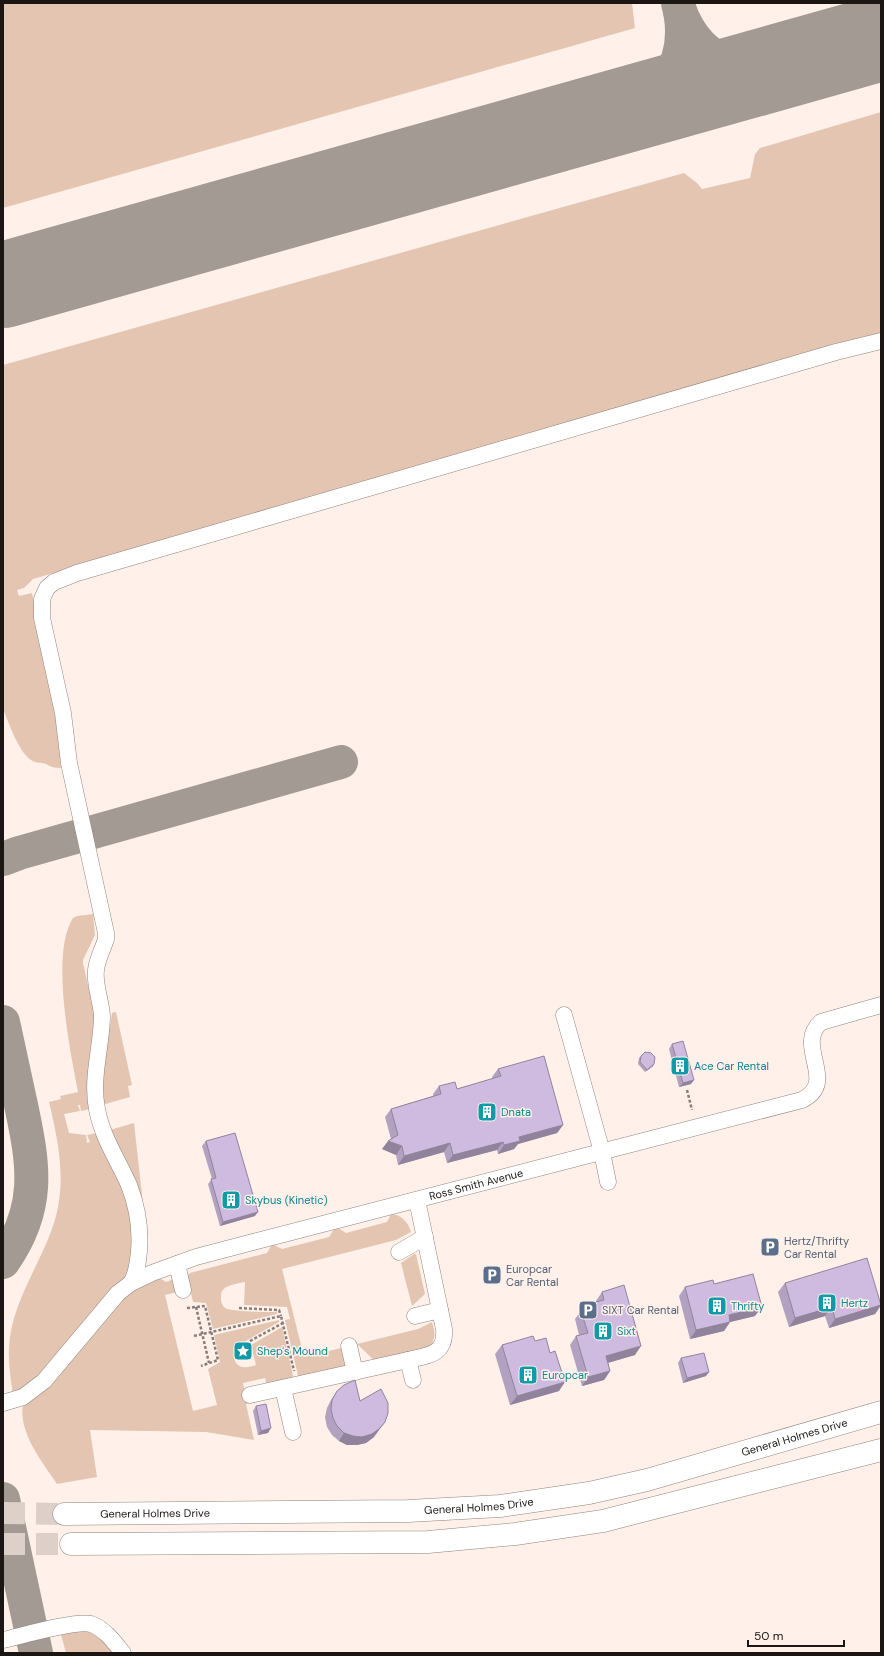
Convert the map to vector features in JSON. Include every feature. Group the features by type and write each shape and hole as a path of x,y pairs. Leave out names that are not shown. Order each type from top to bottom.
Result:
{"highway":[{"name":"General Holmes Drive","path":"64,1514 408,1511 500,1506 589,1493 647,1480 881,1412"},
{"path":"428,1542 515,1534 603,1521 881,1450"},
{"path":"71,1544 428,1542 512,1545 610,1531 881,1465"}],"lane":[{"path":"3,1403 23,1398 44,1381 118,1292 130,1283 135,1276 138,1262 138,1216 129,1185 104,1132 97,1109 96,1064 102,1018 96,972 106,936 69,763 63,713 42,618 42,599 47,588 59,579 92,568 836,352 881,341"},
{"name":"Ross Smith Avenue","path":"130,1283 177,1264 253,1242 802,1100 810,1096 816,1086 817,1074 811,1043 812,1033 815,1028 821,1022 881,1005"},
{"path":"564,1016 602,1152 608,1182"},
{"path":"250,1395 430,1355 440,1350 445,1340 417,1200"},
{"path":"399,1252 425,1237"},
{"path":"177,1264 183,1290"},
{"path":"415,1316 440,1310"},
{"path":"349,1346 355,1372"},
{"path":"408,1360 413,1380"},
{"path":"290,1386 293,1432"},
{"path":"3,1640 69,1625 90,1624 101,1629 123,1653"}],"path":[{"path":"687,1090 692,1110"},
{"path":"187,1308 205,1306 212,1333 218,1360 201,1366"},
{"path":"196,1307 209,1363"},
{"path":"239,1308 280,1310 283,1323 290,1386"},
{"path":"194,1336 281,1316"},
{"path":"250,1341 283,1323"}],"shaded area":[{"path":"3,3 632,3 635,28 3,208"},
{"path":"881,112 881,335 33,579 24,588 17,590 19,596 32,593 59,733 61,768 33,761 26,756 14,736 3,709 3,365 684,173 702,189 750,178 755,154 760,148"},
{"path":"93,914 95,935 83,963 97,1025 94,1108 81,1111 80,1105 78,1105 80,1111 64,1114 69,1133 86,1135 87,1143 90,1142 87,1135 101,1132 119,1171 136,1243 127,1274 121,1283 47,1373 13,1396 9,1360 11,1330 22,1297 51,1233 59,1201 61,1173 60,1159 49,1102 61,1099 60,1096 78,1092 67,1028 62,978 66,934 73,918"},
{"path":"116,1012 132,1085 128,1086 130,1097 102,1105 100,1094 112,1013"},
{"path":"134,1123 147,1239 106,1131"},
{"path":"391,1214 401,1217 408,1225 411,1232 396,1240 282,1269 304,1357 341,1348 346,1369 299,1380 285,1320 290,1319 287,1307 244,1305 245,1282 233,1284 223,1289 221,1299 225,1308 242,1311 277,1312 277,1314 213,1329 206,1303 193,1302 187,1276 190,1273 267,1253 271,1246 274,1245 282,1249 329,1237 334,1229 338,1228 346,1233 387,1222"},
{"path":"416,1254 425,1294 412,1306 401,1263"},
{"path":"158,1277 166,1282 174,1279 177,1292 165,1295 193,1411 217,1405 208,1369 220,1362 214,1335 279,1320 279,1322 237,1346 234,1352 234,1358 237,1364 243,1367 256,1365 251,1345 282,1327 294,1380 267,1387 265,1378 243,1383 247,1400 277,1397 246,1404 254,1440 206,1432 90,1430 97,1477 57,1484 32,1446 24,1426 22,1415 23,1404 125,1294"},
{"path":"432,1322 434,1335 430,1347 376,1362 357,1344 418,1329"},
{"path":"88,1629 119,1653 66,1653 60,1631"}],"building":[{"path":"683,1041 694,1080 683,1083 672,1044"},
{"path":"645,1052 651,1053 655,1057 654,1064 647,1070 640,1062 641,1056"},
{"name":"Dnata","path":"544,1056 563,1125 519,1137 520,1141 504,1145 503,1142 453,1155 450,1143 404,1156 402,1146 388,1141 398,1135 391,1109 441,1094 439,1086 455,1082 457,1089 501,1076 498,1069"},
{"path":"235,1133 258,1212 223,1222 211,1179 216,1178 206,1141"},
{"name":"Hertz","path":"867,1258 881,1305 835,1319 832,1307 795,1318 785,1283"},
{"name":"Thrifty","path":"753,1274 762,1307 729,1315 730,1322 696,1330 685,1287 713,1280 714,1284"},
{"name":"Sixt","path":"624,1285 641,1346 606,1356 610,1371 588,1377 576,1336 588,1333 581,1311 597,1306 596,1302 604,1300 602,1292"},
{"name":"Europcar","path":"533,1336 535,1341 546,1338 550,1353 555,1351 565,1382 517,1396 502,1345"},
{"path":"704,1353 709,1372 687,1378 681,1358"},
{"path":"355,1380 360,1401 381,1389 388,1403 388,1413 385,1422 372,1434 362,1437 344,1433 337,1426 331,1409 332,1400 337,1391 344,1385"},
{"path":"266,1404 271,1428 261,1431 256,1406"}],"taxiway":[{"path":"547,130 629,107 656,93 673,71 678,58 682,31 678,3"},
{"path":"680,11 686,25 704,48 716,57 728,63 742,67 757,68 778,65 811,56"},
{"path":"3,859 19,853 341,762"},
{"path":"3,1022 26,1127 31,1167 29,1205 24,1223 3,1262"},
{"path":"3,1499 36,1653"}],"runway":[{"path":"3,285 881,38"}],"tunnel":[{"path":"3,1513 64,1514"},
{"path":"3,1544 71,1544"}],"place":[{"name":"Ace Car Rental","path":"680,1066"},
{"name":"Dnata","path":"487,1112"},
{"name":"Skybus (Kinetic)","path":"231,1200"},
{"name":"Hertz/Thrifty Car Rental","path":"770,1247"},
{"name":"Europcar Car Rental","path":"492,1275"},
{"name":"Hertz","path":"827,1303"},
{"name":"Thrifty","path":"717,1306"},
{"name":"SIXT Car Rental","path":"588,1310"},
{"name":"Sixt","path":"603,1331"},
{"name":"Shep's Mound","path":"243,1351"},
{"name":"Europcar","path":"528,1375"}]}
